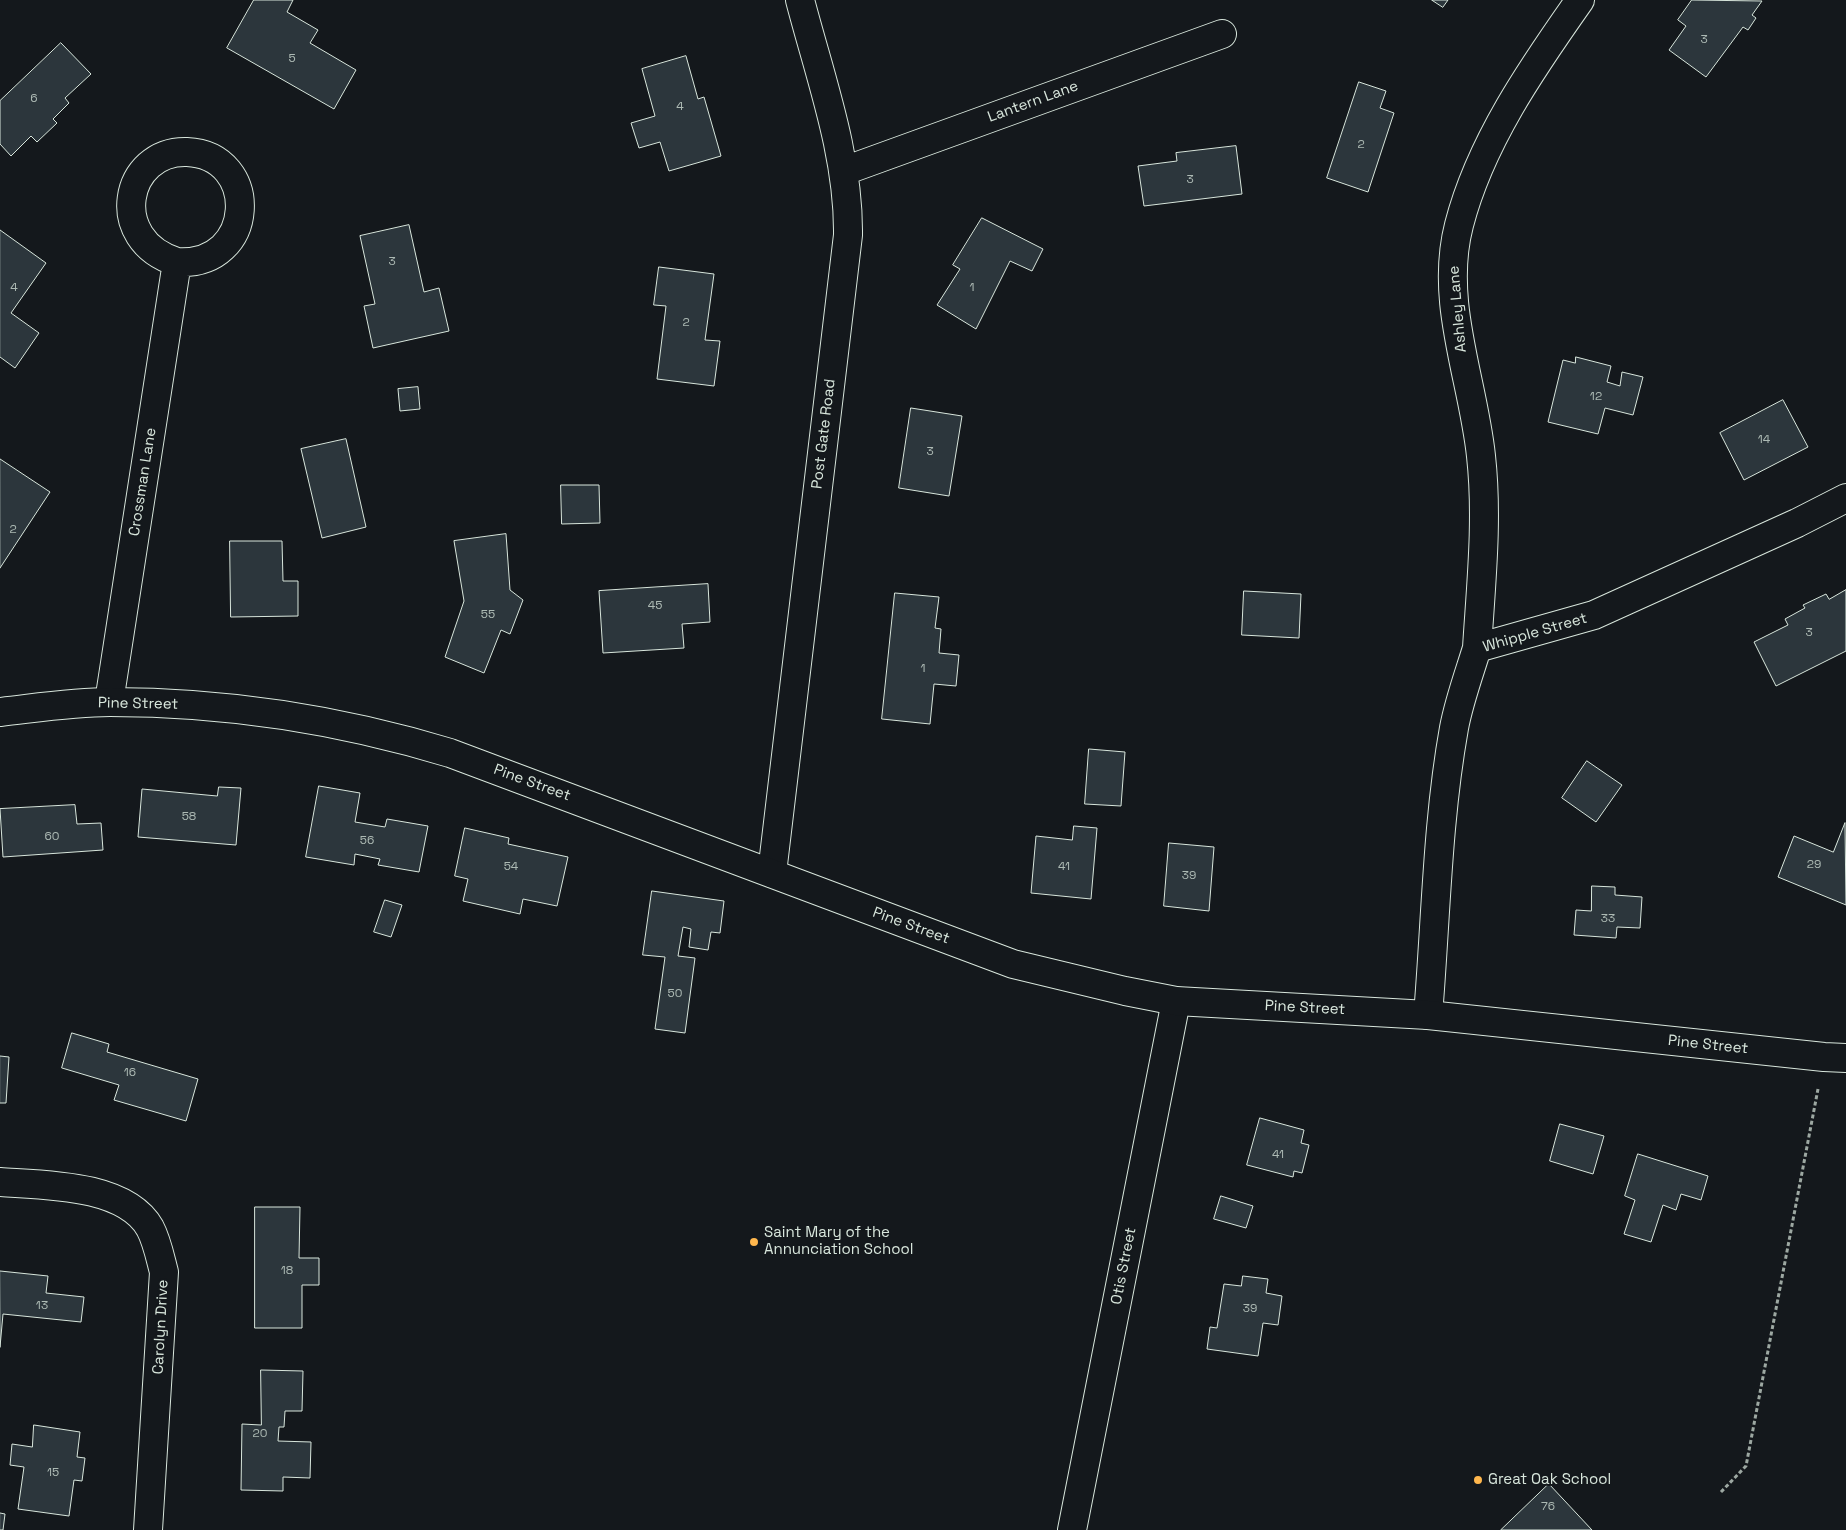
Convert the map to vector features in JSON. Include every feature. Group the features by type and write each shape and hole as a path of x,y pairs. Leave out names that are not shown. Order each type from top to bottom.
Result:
{"street":[{"name":"Post Gate Road","path":"772,872 848,235 848,203 844,171 800,0"},
{"name":"Ashley Lane","path":"1477,648 1484,487 1481,454 1457,328 1453,260 1458,226 1483,159 1504,120 1521,89 1580,0"},
{"name":"Lantern Lane","path":"844,171 1222,34"},
{"name":"Crossman Lane","path":"109,702 177,262"},
{"name":"Whipple Street","path":"1428,1015 1440,825 1454,726 1477,648 1594,615 1797,523 1846,498"},
{"name":"Pine Street","path":"0,712 109,702 210,706 269,712 361,728 450,753 772,872 1013,964 1125,991 1176,1001 1428,1015 1835,1058"},
{"name":"Otis Street","path":"1072,1530 1176,1001"},
{"name":"Carolyn Drive","path":"0,1182 91,1190 131,1208 149,1226 152,1233 164,1272 148,1530"}],"path":[{"path":"1721,1492 1746,1466 1835,1058"}],"building":[{"path":"254,0 293,0 287,12 318,30 310,43 356,70 334,109 227,48"},
{"path":"1432,0 1448,0 1443,7"},
{"path":"1692,0 1762,1 1752,15 1756,18 1748,30 1743,27 1706,77 1669,50 1686,26 1678,20"},
{"path":"61,43 91,74 65,98 69,103 53,119 57,123 37,142 31,136 11,156 0,144 0,101"},
{"path":"686,56 698,99 704,97 721,156 669,171 660,142 639,148 631,123 655,116 642,69"},
{"path":"1359,82 1386,91 1380,108 1394,113 1368,192 1327,178"},
{"path":"1236,146 1242,194 1144,206 1138,166 1177,161 1176,153"},
{"path":"982,218 1043,249 1032,271 1010,261 976,329 937,305 960,269 953,265"},
{"path":"409,225 424,292 439,288 449,331 373,348 364,306 375,304 360,236"},
{"path":"0,230 46,263 11,313 39,333 15,368 0,357"},
{"path":"659,267 714,274 705,340 720,341 714,386 657,379 666,306 654,305"},
{"path":"1576,357 1611,366 1607,382 1620,386 1622,372 1643,377 1633,415 1605,408 1598,434 1548,422 1563,360 1575,363"},
{"path":"418,387 420,409 400,411 398,389"},
{"path":"1783,400 1808,447 1744,480 1720,433"},
{"path":"911,408 962,416 949,496 899,488"},
{"path":"346,439 366,527 322,538 301,449"},
{"path":"0,459 50,492 0,568"},
{"path":"561,485 599,485 600,523 562,524"},
{"path":"506,534 510,590 523,600 510,634 501,630 484,673 445,657 464,601 454,541"},
{"path":"230,541 282,541 283,581 298,581 298,616 231,617"},
{"path":"708,584 710,622 682,624 684,648 603,653 599,591"},
{"path":"1846,590 1846,651 1776,686 1754,642 1788,625 1785,619 1805,608 1803,605 1826,594 1829,599"},
{"path":"1244,591 1301,594 1299,638 1242,635"},
{"path":"895,593 939,597 935,628 941,629 939,653 959,655 956,686 934,684 930,724 882,719"},
{"path":"1089,749 1125,752 1121,806 1085,804"},
{"path":"1587,761 1622,785 1596,822 1562,798"},
{"path":"319,786 360,793 355,822 385,827 387,819 428,826 419,872 378,865 380,859 355,854 354,865 306,857"},
{"path":"219,787 241,788 236,845 138,837 142,789 217,796"},
{"path":"75,805 77,824 101,823 103,850 3,857 0,809"},
{"path":"1845,823 1846,905 1778,877 1794,836 1833,852"},
{"path":"1074,826 1097,828 1091,899 1031,893 1036,836 1072,840"},
{"path":"465,828 509,838 508,844 568,857 557,906 523,899 520,914 463,901 468,879 455,876"},
{"path":"1169,843 1214,847 1209,911 1164,906"},
{"path":"1592,886 1615,887 1615,895 1642,897 1640,928 1617,927 1616,938 1574,935 1576,910 1591,911"},
{"path":"652,891 724,901 720,933 711,932 708,950 689,947 691,929 683,927 678,956 695,958 685,1033 655,1029 665,957 643,955"},
{"path":"385,900 402,905 391,937 374,932"},
{"path":"72,1033 109,1044 107,1052 198,1079 186,1121 114,1100 119,1085 62,1068"},
{"path":"0,1056 9,1057 6,1103 0,1103"},
{"path":"1260,1118 1304,1130 1301,1143 1309,1145 1302,1173 1294,1171 1293,1177 1247,1165"},
{"path":"1560,1124 1604,1136 1593,1174 1550,1161"},
{"path":"1638,1154 1708,1176 1701,1200 1681,1194 1676,1210 1663,1205 1651,1242 1624,1234 1635,1200 1625,1196"},
{"path":"1221,1196 1253,1206 1246,1228 1214,1219"},
{"path":"255,1207 300,1207 299,1258 319,1258 319,1285 302,1285 302,1328 255,1328"},
{"path":"0,1271 48,1276 46,1293 84,1297 81,1322 3,1314 0,1347"},
{"path":"1243,1276 1268,1279 1266,1293 1282,1296 1278,1325 1263,1323 1258,1356 1207,1349 1210,1327 1217,1328 1224,1284 1241,1286"},
{"path":"261,1370 303,1371 302,1411 285,1411 284,1427 279,1427 278,1441 311,1442 310,1478 283,1477 283,1491 241,1490 242,1424 261,1425"},
{"path":"34,1425 80,1432 77,1457 85,1458 82,1481 74,1480 69,1516 18,1509 24,1467 10,1465 12,1444 32,1447"},
{"path":"1549,1484 1592,1530 1501,1530"},
{"path":"0,1513 5,1514 3,1530 0,1530"}],"place":[{"name":"Saint Mary of the Annunciation School","path":"754,1242"},
{"name":"Great Oak School","path":"1478,1480"}]}
